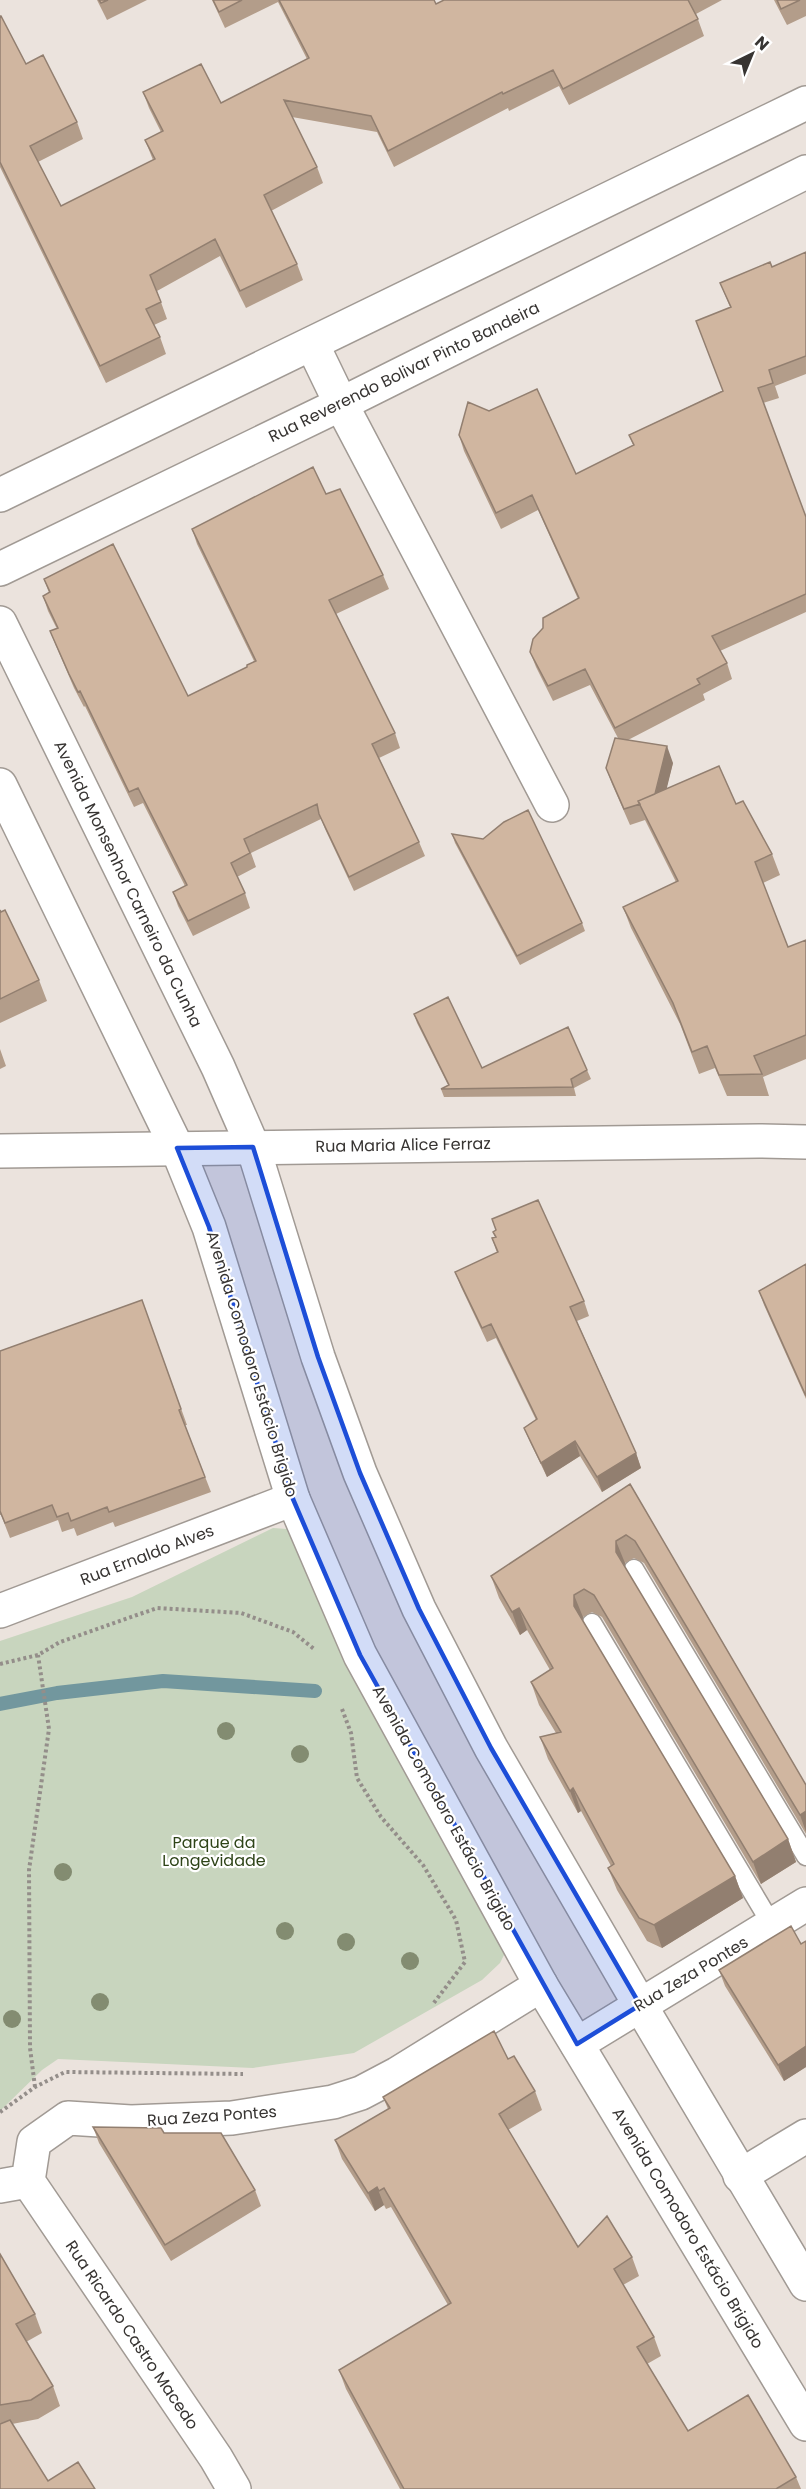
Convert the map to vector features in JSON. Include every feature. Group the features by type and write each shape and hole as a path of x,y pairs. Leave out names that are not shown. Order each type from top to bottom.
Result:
{"street":[{"path":"0,495 806,103"},
{"name":"Rua Reverendo Bolivar Pinto Bandeira","path":"0,569 341,404 806,172"},
{"path":"312,344 341,404 552,805"},
{"name":"Avenida Monsenhor Carneiro da Cunha","path":"0,623 218,1067 253,1147"},
{"path":"0,785 177,1148"},
{"name":"Rua Maria Alice Ferraz","path":"0,1151 806,1142"},
{"path":"253,1147 318,1357 360,1473 419,1609 491,1748 639,2005 806,2284"},
{"name":"Avenida Comodoro Estácio Brigido","path":"177,1148 209,1227 293,1498 360,1654 541,1985 806,2424"},
{"name":"Rua Ernaldo Alves","path":"0,1611 293,1498"},
{"name":"Rua Zeza Pontes","path":"577,2043 806,1904"},
{"name":"Rua Zeza Pontes","path":"14,2184 34,2142 68,2118 131,2122 232,2118 333,2102 361,2093 397,2074 541,1985"},
{"path":"740,2176 806,2136"},
{"name":"Rua Ricardo Castro Macedo","path":"14,2184 216,2458 234,2489"}],"lane":[{"path":"634,1569 806,1856"},
{"path":"592,1623 772,1925"}],"path":[{"path":"0,1664 38,1655 60,1642 157,1608 241,1613 293,1632 315,1650"},
{"path":"35,2087 30,2048 30,1870 49,1729 38,1655"},
{"path":"339,1700 351,1733 357,1778 381,1818 423,1865 456,1920 465,1962 431,2007"},
{"path":"0,2112 35,2087 65,2072 246,2074"}],"highlighted area":[{"path":"253,1147 318,1357 360,1473 419,1609 491,1748 640,2005 577,2044 360,1655 293,1499 209,1227 177,1148"}],"green space":[{"name":"Parque da Longevidade","path":"273,1528 287,1529 294,1537 510,1943 500,1963 482,1980 354,2053 253,2068 58,2059 42,2070 0,2111 0,1641 132,1597"}],"building":[{"path":"213,0 242,0 219,12"},
{"path":"279,0 434,0 436,4 444,0 688,0 698,19 563,89 553,70 503,94 502,92 388,151 371,116 284,100 317,167 264,195 297,264 240,291 215,239 150,275 161,302 146,309 160,337 100,366 0,162 0,16 26,64 43,55 77,122 30,146 61,206 155,159 145,140 163,131 143,92 201,64 221,103 309,58"},
{"path":"777,0 800,0 781,9"},
{"path":"806,252 806,356 769,370 773,383 758,388 806,517 806,594 712,636 727,663 697,679 700,684 615,728 585,669 548,686 530,652 533,639 543,628 543,618 579,598 532,495 496,513 459,435 468,402 489,411 537,389 576,474 634,445 629,435 723,391 696,321 731,307 720,283 770,262 772,267"},
{"path":"313,467 326,494 340,489 383,575 329,600 395,733 372,744 419,842 349,877 319,814 317,804 244,839 250,853 231,863 245,893 188,921 173,892 187,885 138,788 129,792 80,691 78,692 69,674 50,631 58,628 43,596 50,592 44,579 113,544 188,696 256,661 192,529"},
{"path":"615,738 667,746 655,794 638,801 640,804 624,809 606,768"},
{"path":"719,766 736,804 743,801 772,854 755,862 788,947 806,940 806,1035 754,1056 762,1074 719,1075 707,1046 692,1052 673,1003 623,907 678,881 638,801"},
{"path":"528,810 582,923 517,956 452,834 483,839 504,822"},
{"path":"0,910 1,912 5,910 39,980 0,999"},
{"path":"448,997 482,1068 568,1027 587,1070 571,1079 573,1087 441,1089 449,1085 414,1014"},
{"path":"538,1200 584,1301 570,1307 636,1453 597,1477 575,1441 541,1463 524,1428 537,1419 491,1324 482,1328 455,1272 498,1252 492,1238 496,1237 493,1232 496,1230 492,1219"},
{"path":"806,1264 806,1396 759,1291"},
{"path":"142,1300 181,1409 179,1410 205,1477 109,1512 107,1507 71,1521 68,1513 57,1517 52,1505 5,1523 0,1511 0,1351"},
{"path":"630,1484 806,1785 806,1811 800,1815 635,1541 626,1535 616,1541 616,1552 788,1839 753,1862 594,1595 584,1589 574,1595 574,1606 735,1876 654,1925 639,1918 608,1868 614,1864 573,1788 570,1791 540,1737 561,1732 531,1682 553,1668 519,1608 512,1612 491,1576"},
{"path":"791,1926 801,1944 806,1941 806,2046 778,2065 719,1970"},
{"path":"494,2031 508,2059 514,2056 535,2091 499,2114 578,2247 607,2216 632,2257 614,2269 654,2337 637,2347 688,2431 748,2395 796,2477 776,2489 404,2489 339,2370 451,2303 384,2188 379,2191 377,2187 368,2193 335,2140 390,2108 383,2097"},
{"path":"93,2127 161,2128 164,2133 221,2133 255,2190 165,2245"},
{"path":"0,2254 35,2314 16,2324 53,2386 31,2400 0,2405"},
{"path":"10,2420 48,2481 78,2462 95,2489 0,2489 0,2424"}],"waterway":[{"path":"0,1704 57,1693 163,1681 315,1691"}]}
